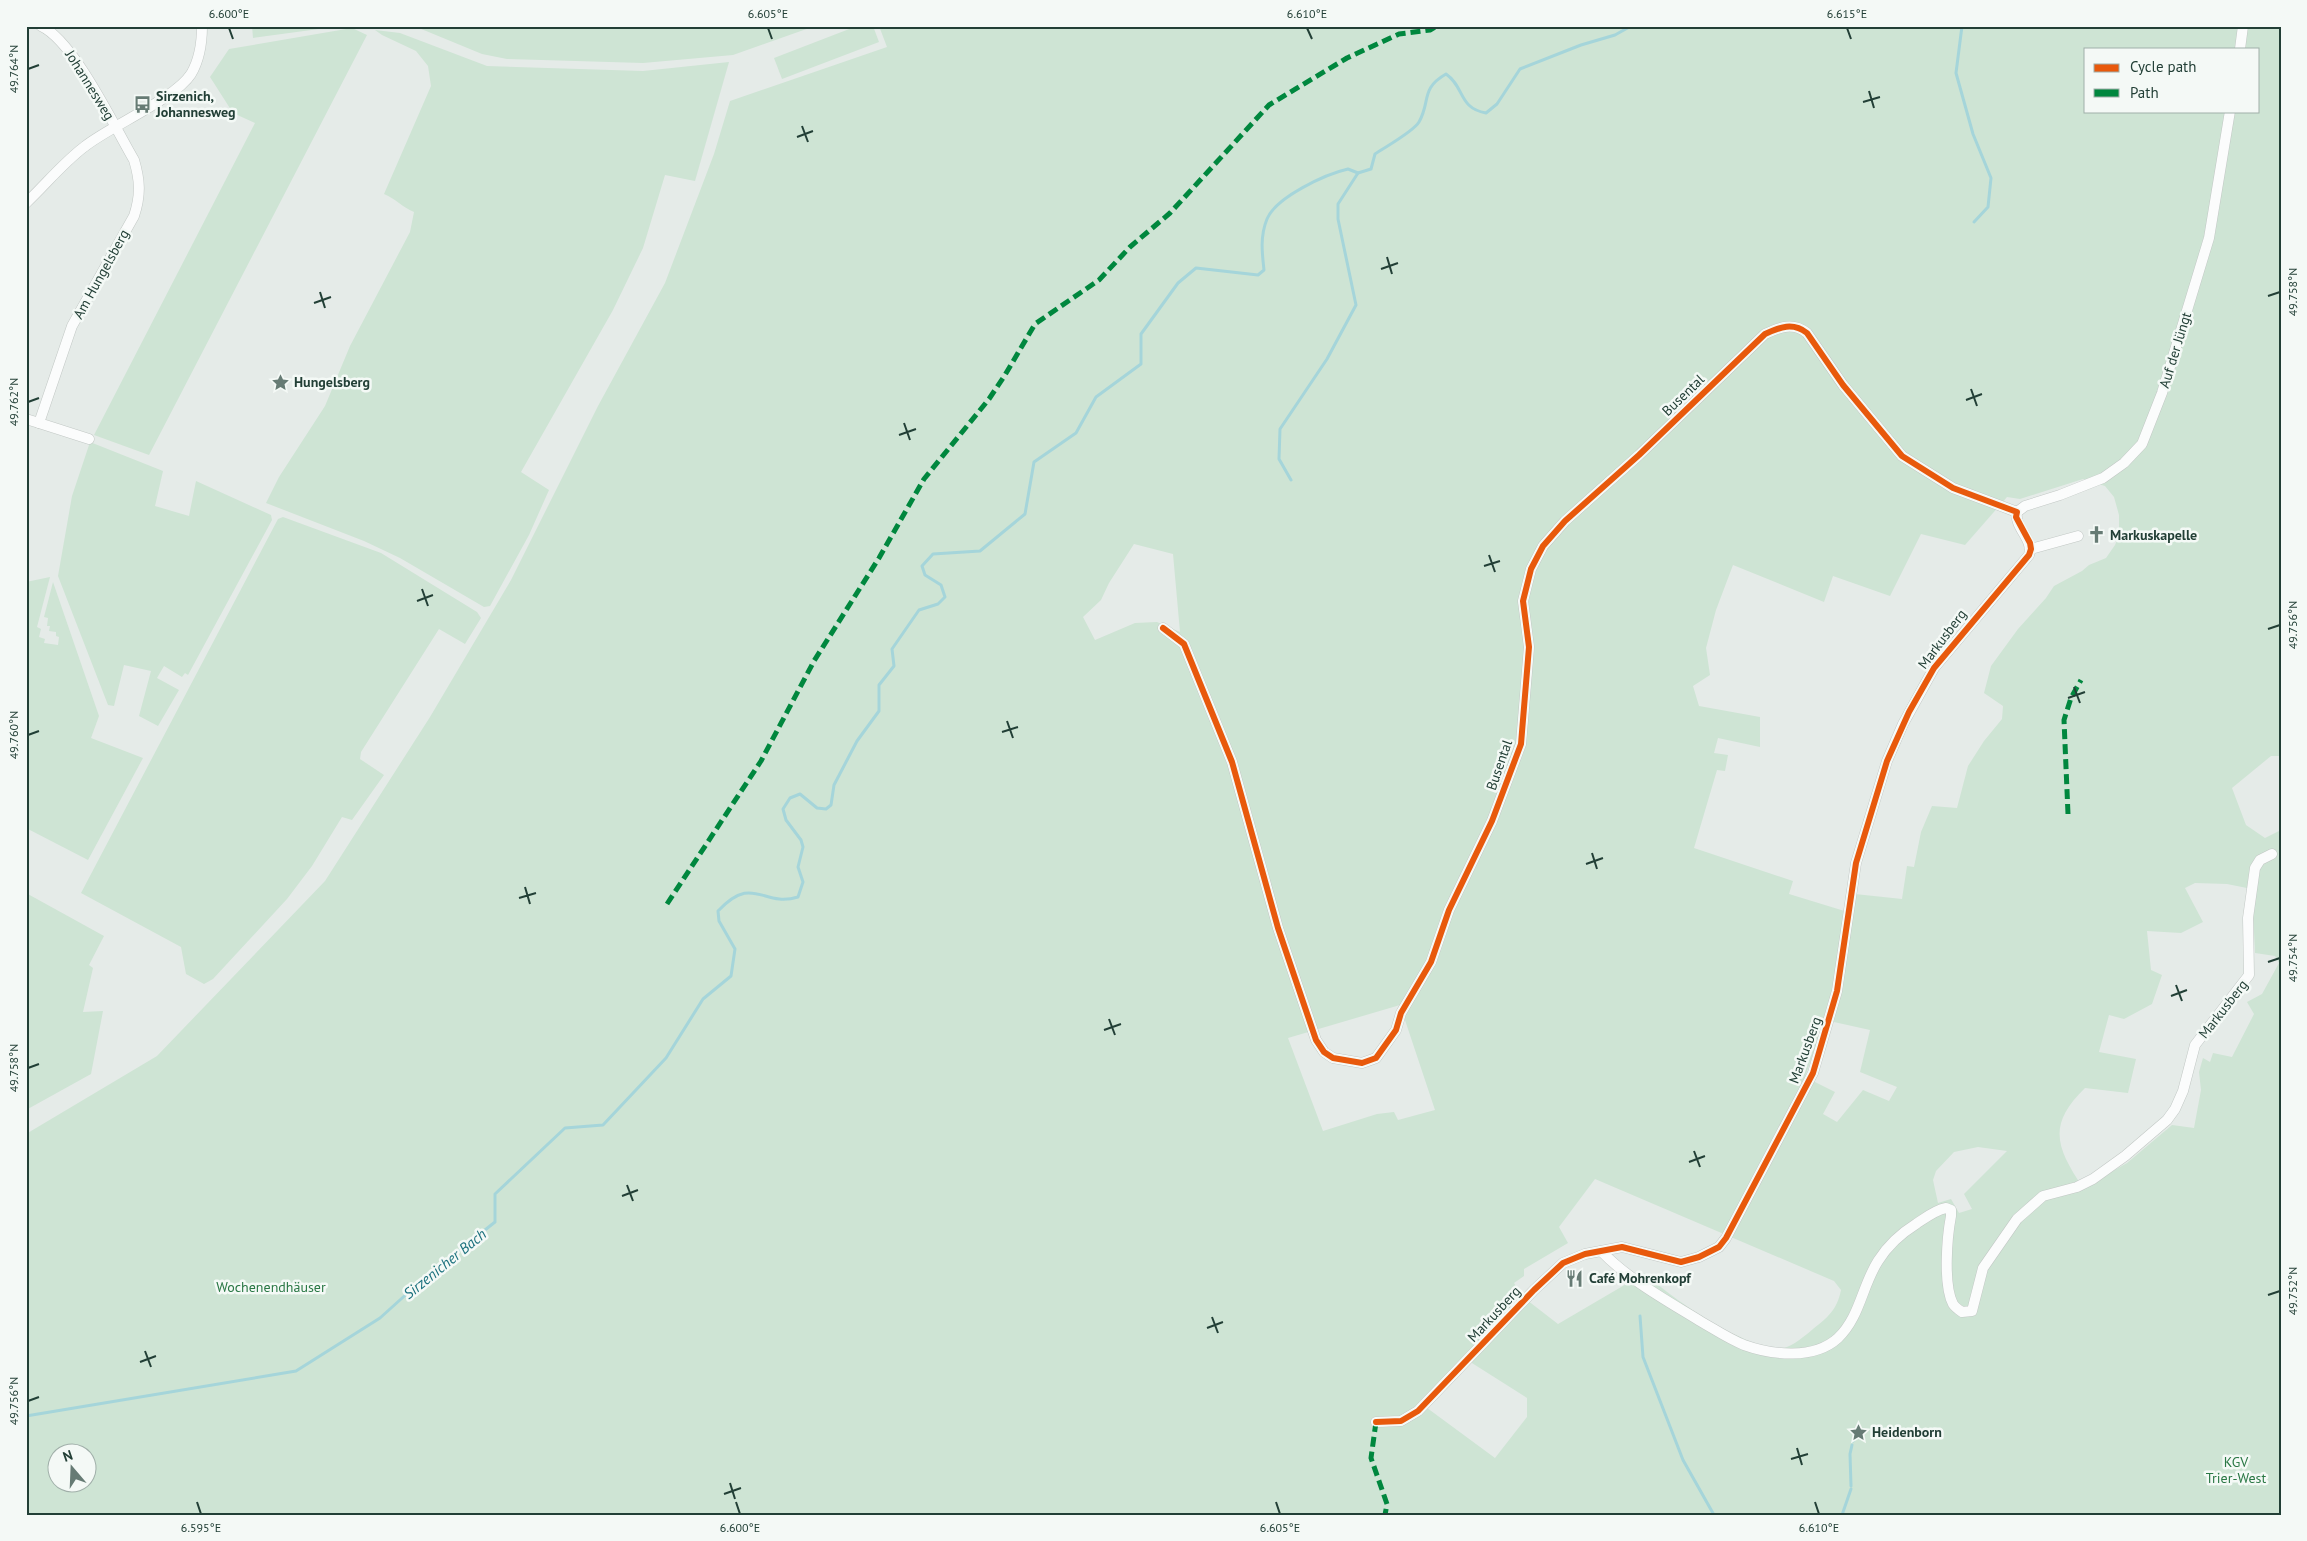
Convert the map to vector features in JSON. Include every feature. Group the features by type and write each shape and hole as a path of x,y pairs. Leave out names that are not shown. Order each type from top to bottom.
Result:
{"street":[{"name":"Johannesweg","path":"41,26 60,40 74,56 115,127"},
{"path":"26,203 56,170 85,146 173,92 190,74 202,45 202,26"},
{"path":"2240,48 2243,26"},
{"name":"Auf der Jüngt","path":"2017,512 2025,506 2103,478 2124,463 2142,444 2165,384 2209,238 2230,112"},
{"name":"Am Hungelsberg","path":"39,423 72,326 134,216 140,198 139,177 134,160 115,127"},
{"name":"Busental","path":"1162,628 1184,644 1232,762 1278,928 1316,1040 1324,1052 1333,1058 1362,1063 1376,1058 1396,1030 1400,1013 1432,962 1449,910 1492,821 1521,744 1529,647 1523,600 1531,569 1543,546 1565,521 1639,456 1765,334 1784,326 1800,327 1807,333 1844,385 1902,456 1953,488 2017,512"},
{"path":"26,420 89,439"},
{"path":"2017,512 2016,517 2031,549 2078,536"},
{"name":"Markusberg","path":"1376,1422 1401,1421 1418,1411 1534,1290 1564,1263 1585,1254 1622,1247 1680,1262 1700,1257 1718,1247 1733,1228 1813,1073 1837,992 1856,863 1887,761 1903,724 1934,668 1979,612 2024,564 2031,549"},
{"name":"Markusberg","path":"1601,1251 1618,1268 1724,1335 1743,1344 1768,1351 1795,1354 1828,1346 1839,1337 1852,1321 1877,1262 1893,1240 1927,1217 1946,1208 1951,1210 1948,1284 1953,1305 1962,1312 1972,1311 1983,1268 2017,1219 2043,1196 2077,1187 2093,1179 2167,1120 2175,1109 2183,1092 2195,1045 2249,975 2248,918 2255,868 2260,860 2272,854"}],"green space":[{"path":"252,26 341,26 253,38"},
{"path":"414,26 815,26 733,55 643,63 507,59 482,54"},
{"path":"857,26 873,26 879,42 782,79 774,58"},
{"path":"879,26 2281,26 2281,756 2271,756 2232,788 2246,825 2265,838 2281,830 2281,1515 26,1515 26,1134 157,1056 325,881 430,717 511,580 598,406 665,283 714,154 730,101 887,47","holes":["2083,479 2105,486 2114,497 2119,515 2119,536 2106,558 2089,565 2082,571 2054,586 2046,598 2018,629 1991,666 1984,693 2003,706 2002,719 1984,741 1968,766 1957,808 1932,806 1921,832 1914,867 1907,866 1902,899 1855,894 1851,913 1789,894 1793,881 1694,848 1717,770 1725,771 1728,755 1714,753 1718,738 1760,747 1760,717 1699,706 1693,686 1710,675 1706,648 1716,610 1733,565 1824,602 1833,576 1890,596 1921,534 1965,545 2007,497 2020,499","1134,544 1173,554 1180,632 1157,622 1135,623 1095,640 1083,617 1101,600 1109,583","2195,883 2227,884 2252,889 2255,953 2275,956 2279,963 2262,994 2247,1002 2254,1014 2232,1057 2213,1053 2210,1062 2203,1058 2199,1072 2201,1090 2194,1128 2172,1125 2127,1163 2083,1188 2062,1148 2060,1136 2065,1113 2085,1088 2128,1093 2136,1059 2099,1052 2109,1015 2124,1019 2152,1004 2162,975 2151,970 2147,931 2181,933 2203,922 2185,888","1400,1005 1435,1110 1398,1120 1394,1112 1377,1114 1323,1131 1288,1038","1825,1020 1870,1030 1860,1072 1897,1087 1889,1101 1863,1090 1837,1122 1823,1114 1835,1092 1805,1077","1978,1147 2007,1151 1964,1194 1972,1209 1959,1213 1951,1199 1938,1203 1933,1180 1936,1171 1954,1152","1595,1179 1834,1281 1841,1290 1837,1303 1827,1317 1799,1340 1784,1348 1770,1347 1752,1342 1711,1321 1671,1295 1645,1273 1558,1324 1523,1297 1514,1283 1524,1276 1524,1269 1568,1243 1559,1227","1464,1358 1527,1398 1527,1417 1495,1458 1419,1402"]},
{"path":"352,28 367,35 149,455 94,435 255,123 233,113 210,77 229,49"},
{"path":"375,30 400,33 487,66 643,71 729,62 695,181 665,175 643,248 613,310 521,472 549,490 529,535 490,606 484,607 400,558 364,541 266,503 279,477 325,406 350,346 410,232 414,212 384,194 431,86 428,66 416,51"},
{"path":"90,442 163,471 155,506 189,516 196,481 271,515 272,520 188,675 185,673 182,677 164,666 157,678 179,690 158,726 139,716 151,671 124,665 114,706 108,705 58,576 72,496"},
{"path":"283,517 381,553 477,612 481,618 465,644 439,629 361,752 360,759 384,775 352,820 342,817 312,866 287,899 213,979 204,984 186,974 181,947 81,893 278,519"},
{"path":"50,577 37,627 41,629 39,637 45,639 44,643 58,645 59,637 56,636 56,632 49,631 50,626 47,626 48,618 44,617 53,582 99,716 91,738 143,758 88,860 26,828 26,582"},
{"path":"26,893 104,936 89,965 93,968 83,1012 103,1011 91,1074 26,1110"}],"waterway":[{"name":"Sirzenicher Bach","path":"26,1416 296,1371 380,1318 421,1281 495,1222 495,1194 565,1128 603,1125 666,1058 703,999 731,976 735,949 719,921 718,911 730,900 741,894 750,893 786,899 798,897 803,882 798,867 803,847 801,840 786,820 783,809 790,798 800,794 817,808 826,809 831,805 834,785 857,741 879,711 879,685 894,666 892,649 919,610 938,604 945,597 941,585 925,575 922,566 933,554 980,551 1025,514 1034,462 1076,433 1096,397 1141,364 1141,334 1178,283 1196,268 1258,275 1264,270 1262,238 1267,219 1272,211 1291,195 1315,181 1348,169 1358,173 1371,169 1375,154 1416,126 1423,115 1429,90 1432,85 1446,74 1452,79 1471,107 1486,113 1497,104 1520,69 1581,45 1615,35 1631,26"},
{"path":"1962,26 1956,73 1973,134 1991,178 1988,207 1974,222"},
{"path":"1291,480 1279,459 1280,429 1327,359 1356,305 1338,219 1338,204 1358,173"},
{"path":"1640,1316 1643,1357 1683,1460 1714,1515"},
{"path":"1853,1441 1858,1432"},
{"path":"1851,1486 1850,1454 1852,1445"},
{"path":"1842,1515 1851,1489"}],"marked path":[{"path":"667,904 761,761 814,661 879,558 924,479 989,399 1035,324 1099,280 1130,247 1170,213 1269,105 1347,58 1399,34 1430,30 1437,26"},
{"path":"2068,814 2064,720 2071,698 2081,680"},
{"path":"1376,1422 1371,1458 1387,1504 1385,1515"}],"cycle path":[{"path":"1163,628 1184,644 1232,762 1278,928 1316,1040 1324,1052 1333,1058 1362,1063 1376,1058 1396,1030 1401,1013 1431,962 1449,910 1492,821 1521,744 1529,647 1523,601 1531,569 1543,546 1565,521 1639,455 1765,334 1786,327 1797,328 1807,333 1843,385 1902,456 1953,488 2017,512 2016,517 2030,543 2029,555 1934,668 1909,712 1887,761 1856,863 1837,991 1813,1073 1726,1238 1719,1247 1699,1257 1681,1262 1622,1247 1585,1254 1563,1263 1534,1290 1418,1411 1401,1421 1376,1422"}],"place":[{"name":"Sirzenich, Johannesweg","path":"142,104"},
{"name":"Hungelsberg","path":"280,382"},
{"name":"Markuskapelle","path":"2096,535"},
{"name":"Café Mohrenkopf","path":"1575,1278"},
{"name":"Heidenborn","path":"1858,1432"}],"park label":[{"name":"Wochenendhäuser","path":"271,1287"},
{"name":"KGV Trier-West","path":"2236,1470"}]}
